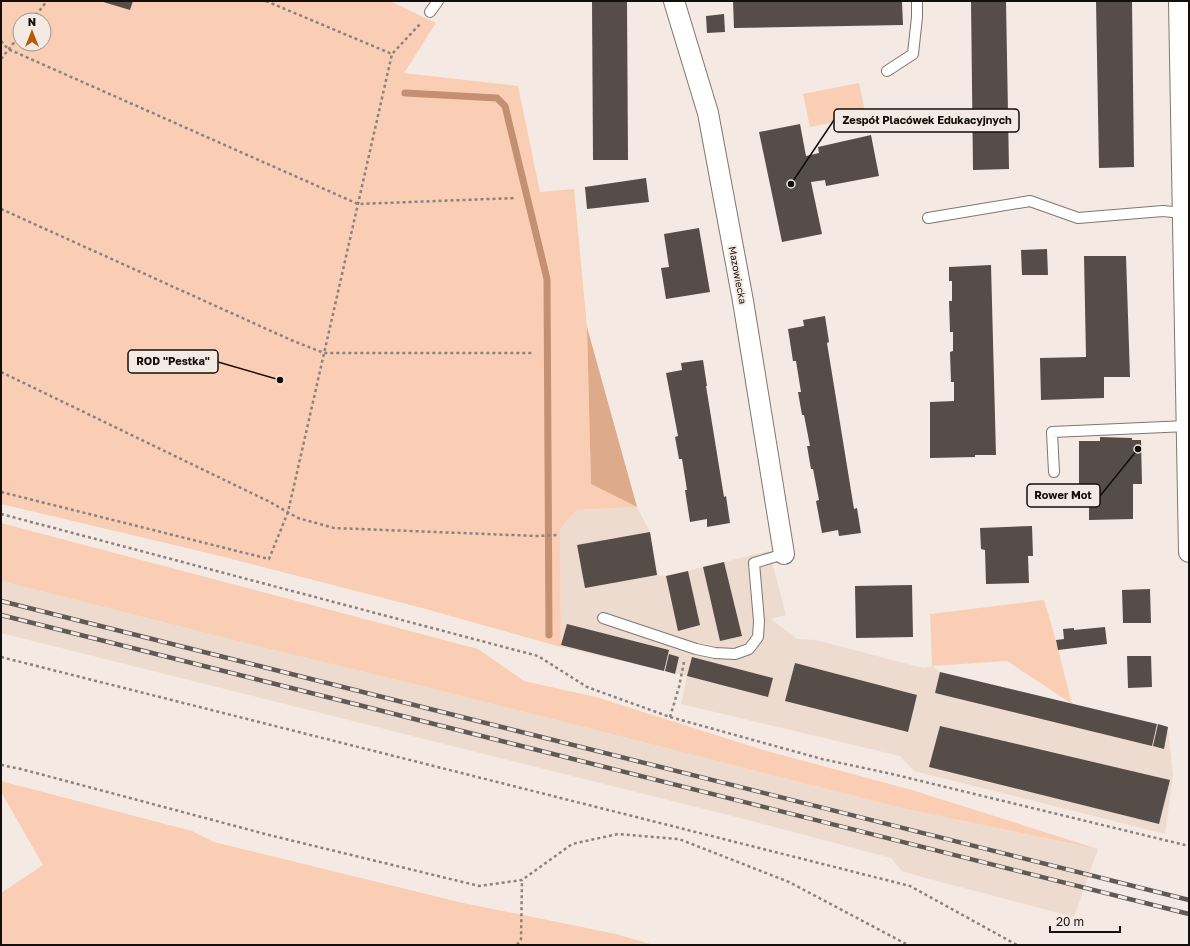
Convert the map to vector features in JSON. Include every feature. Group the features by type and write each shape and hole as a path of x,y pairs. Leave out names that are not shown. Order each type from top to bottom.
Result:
{"street":[{"name":"Mazowiecka","path":"674,1 708,113 743,301 784,554"},
{"path":"1179,1 1186,214 1189,552"}],"lane":[{"path":"430,12 438,1"},
{"path":"887,71 913,54 917,18 917,1"},
{"path":"928,218 1030,201 1078,218 1163,211 1186,214"},
{"path":"1054,472 1052,432 1187,426"},
{"path":"603,618 687,646 715,653 735,654 749,649 758,637 759,621 754,563 784,554"}],"path":[{"path":"38,12 47,1"},
{"path":"266,1 392,54"},
{"path":"1,492 269,559 288,512 392,54 421,23"},
{"path":"1,41 8,49 358,204 516,198"},
{"path":"1,59 12,44"},
{"path":"1,209 291,340 324,353 534,353"},
{"path":"1,372 298,518 334,528 537,536 557,535"},
{"path":"1,514 538,656 587,687 670,717 822,760 892,774 1189,846"},
{"path":"670,717 679,687 687,646"},
{"path":"1,657 910,886 1017,945"},
{"path":"1,765 269,835 479,886 522,880 572,844 618,834 679,839 789,882 908,945"},
{"path":"517,945 521,940 522,880"}],"shaded area":[{"path":"1,1 390,1 436,23 404,73 518,86 540,192 574,189 587,327 591,484 637,507 577,510 560,529 561,647 422,608 212,554 1,504"},
{"path":"859,83 866,116 810,127 803,94"},
{"path":"587,327 637,507 591,484"},
{"path":"637,507 650,532 658,575 666,576 769,551 786,615 771,619 797,639 816,640 923,668 932,666 940,672 1168,727 1173,776 1165,834 914,771 900,756 681,704 687,676 561,647 560,529 577,510"},
{"path":"1,523 478,649 524,681 596,697 763,750 912,790 1098,849 906,809 1,581"},
{"path":"1,581 906,809 1098,849 1074,917 918,876 902,871 891,858 748,820 1,633"},
{"path":"1044,600 1072,704 1007,661 932,666 930,614"},
{"path":"1,781 192,831 214,842 463,903 616,934 654,945 1,945 1,893 43,865 1,792"}],"building":[{"path":"100,1 133,1 130,10"},
{"path":"592,1 627,1 628,160 593,160"},
{"path":"733,1 902,1 903,25 734,28"},
{"path":"971,1 1006,1 1009,169 973,170"},
{"path":"1096,1 1132,1 1134,167 1099,168"},
{"path":"724,14 725,32 707,33 706,16"},
{"path":"800,124 806,156 819,153 818,147 871,135 879,176 826,186 825,180 811,182 822,234 782,242 759,132"},
{"path":"646,178 649,202 587,209 585,187"},
{"path":"699,228 710,292 666,299 661,268 669,267 664,234"},
{"path":"1047,249 1048,275 1022,275 1021,250"},
{"path":"1084,256 1126,256 1130,377 1104,377 1104,398 1041,400 1040,358 1086,357"},
{"path":"991,265 996,455 930,458 930,402 954,401 954,382 951,382 950,352 953,351 953,332 950,332 949,301 952,301 952,281 949,281 949,267"},
{"path":"825,316 829,342 827,343 854,509 857,508 861,533 839,536 838,530 822,533 816,501 819,500 807,446 810,446 798,392 801,392 796,361 793,361 788,329 804,326 803,320"},
{"path":"703,360 724,497 726,496 730,523 707,527 707,519 690,522 685,490 687,490 682,459 679,459 675,437 678,436 666,373 682,370 681,363"},
{"path":"1100,437 1132,438 1132,440 1141,440 1142,484 1133,484 1133,519 1089,520 1089,486 1079,486 1079,441 1100,441"},
{"path":"1032,526 1033,556 1028,556 1029,583 986,584 985,550 981,549 980,528"},
{"path":"650,532 657,575 585,588 577,545"},
{"path":"724,562 742,636 720,641 703,567"},
{"path":"688,571 700,625 678,631 666,576"},
{"path":"912,585 913,637 856,638 855,586"},
{"path":"1150,589 1151,623 1123,623 1122,590"},
{"path":"567,624 669,650 664,671 561,645"},
{"path":"1105,627 1107,644 1058,650 1056,640 1064,639 1063,629 1074,628 1074,630"},
{"path":"669,654 679,657 675,674 665,671"},
{"path":"1127,656 1151,656 1152,687 1128,688"},
{"path":"692,657 773,678 768,697 687,676"},
{"path":"795,663 917,695 908,732 785,701"},
{"path":"940,672 1157,724 1152,746 935,693"},
{"path":"1158,724 1168,727 1164,749 1153,746"},
{"path":"940,726 1170,780 1159,824 929,767"}],"waterway":[{"path":"405,93 497,98 505,106 547,279 549,635"}],"railway":[{"path":"1,601 1189,900"},
{"path":"1,615 1189,914"}],"place":[{"name":"Zespół Placówek Edukacyjnych","path":"791,184"},
{"name":"ROD \"Pestka\"","path":"280,380"},
{"name":"Rower Mot","path":"1138,449"}]}
